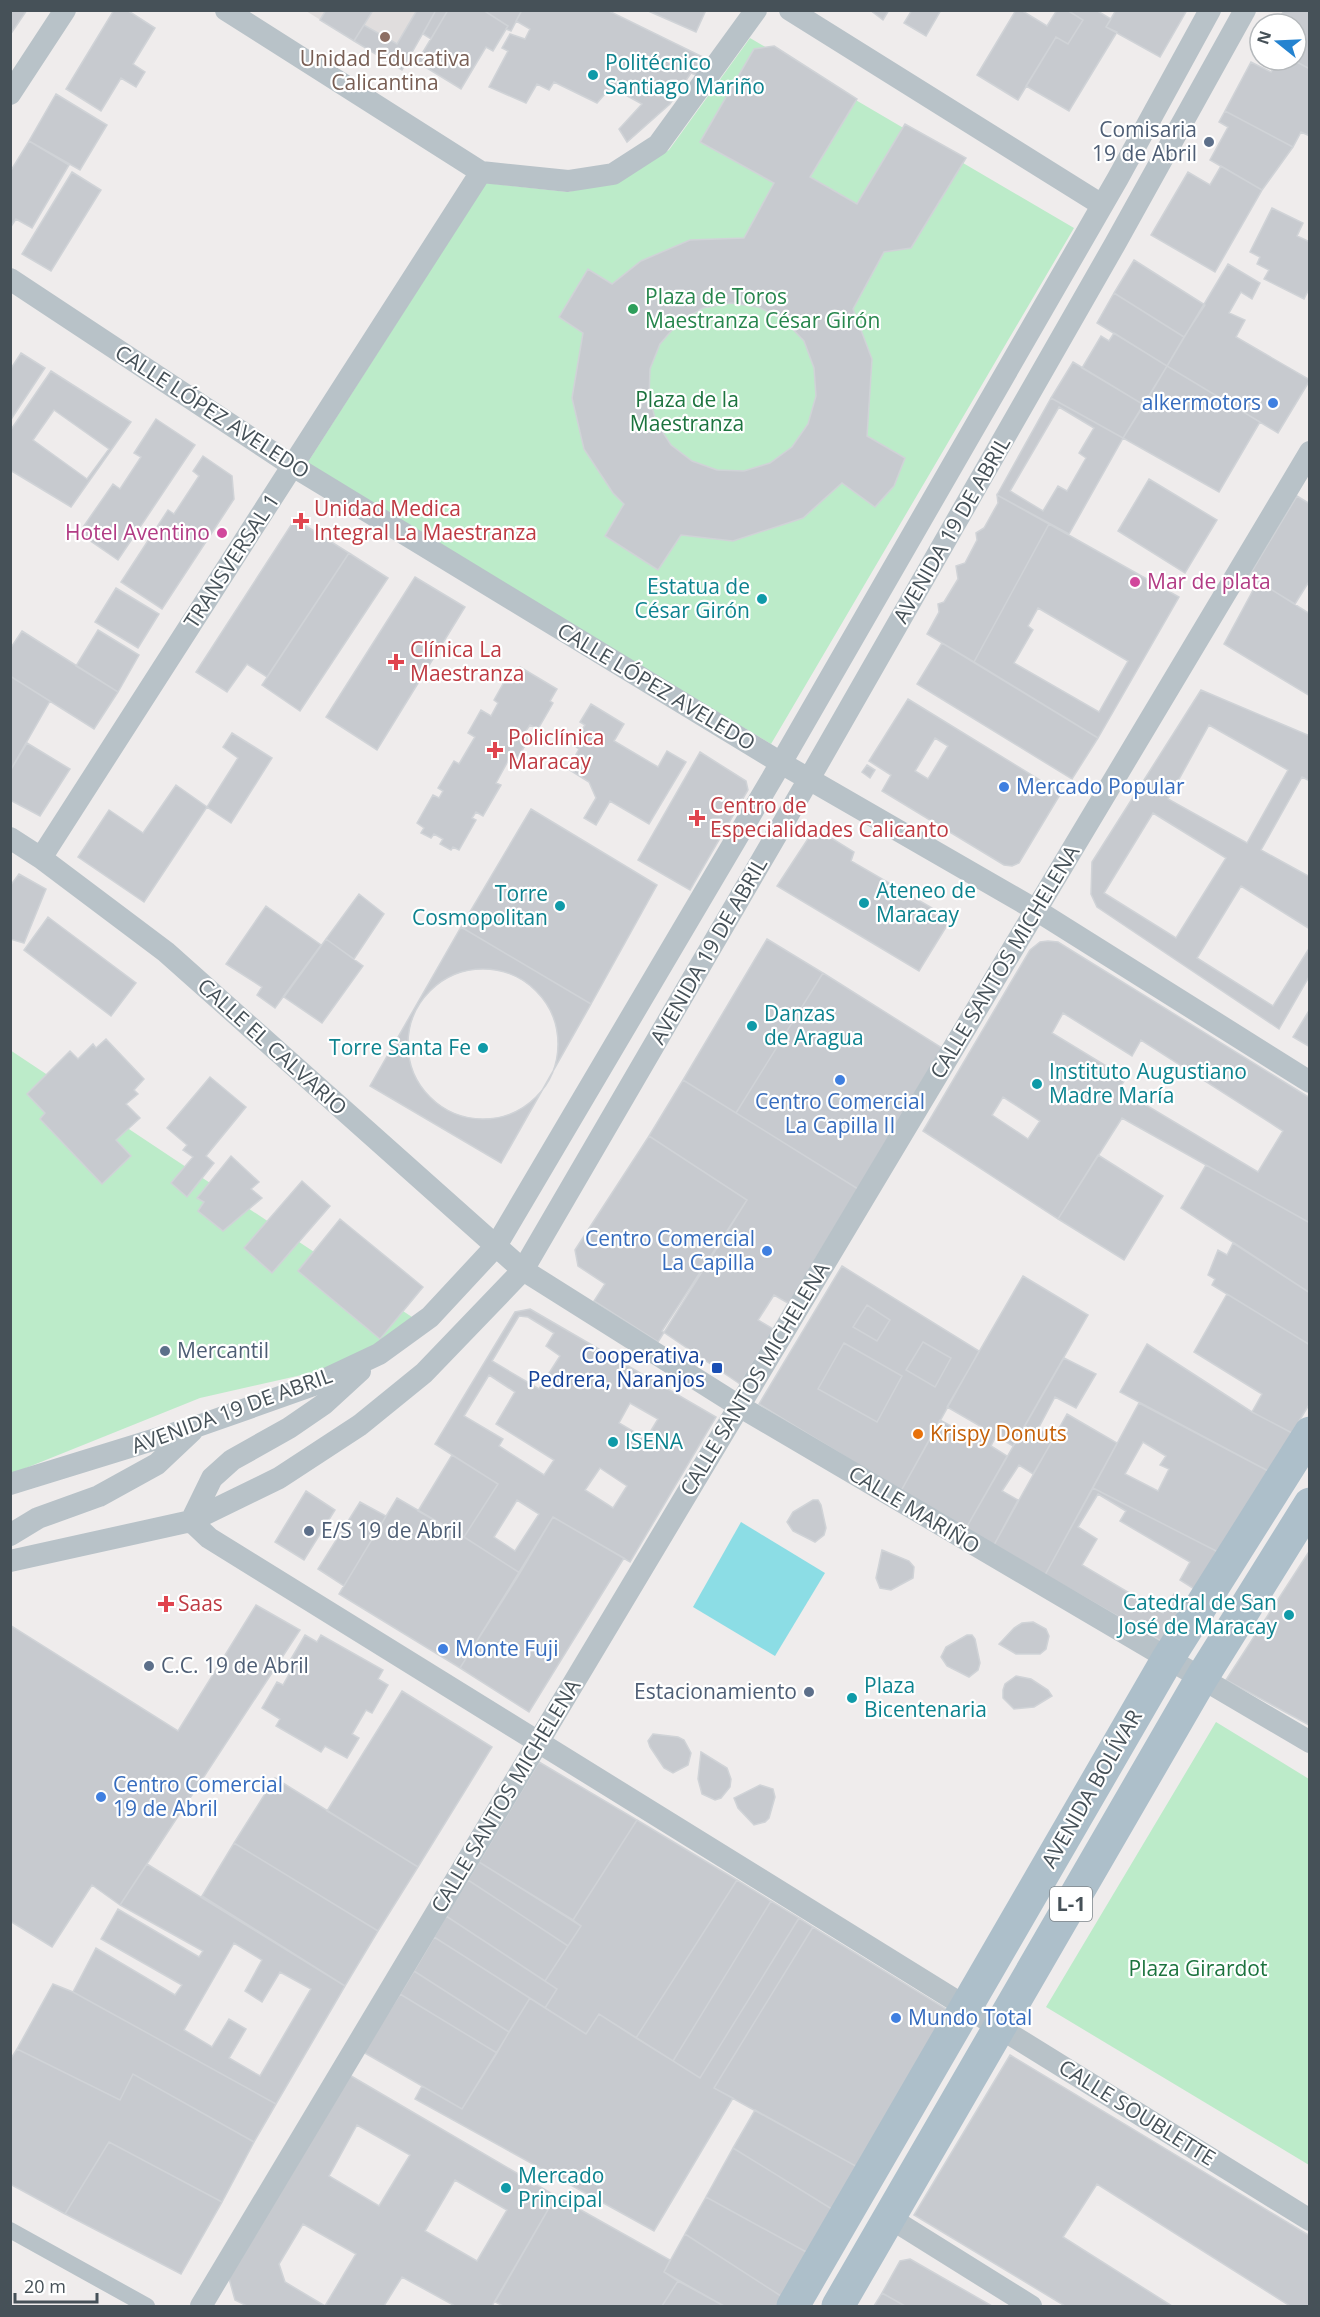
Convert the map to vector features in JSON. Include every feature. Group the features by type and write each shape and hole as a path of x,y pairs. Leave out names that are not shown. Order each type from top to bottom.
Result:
{"main road":[{"name":"AVENIDA BOLÍVAR","path":"794,2307 965,2006 1167,1660 1310,1433"},
{"name":"AVENIDA BOLÍVAR","path":"838,2307 1201,1679 1310,1504"}],"street":[{"path":"10,94 65,10"},
{"path":"226,10 481,172 568,181 613,174 658,146 756,10"},
{"path":"790,10 1102,205"},
{"name":"AVENIDA 19 DE ABRIL","path":"10,1484 198,1426 311,1386 379,1354 430,1317 496,1246 781,763 1102,205 1210,10"},
{"name":"AVENIDA 19 DE ABRIL","path":"10,1561 191,1521 279,1478 360,1425 424,1373 523,1270 809,779 1115,244 1245,10"},
{"name":"TRANSVERSAL 1","path":"41,858 293,466 349,373 481,172"},
{"name":"CALLE LÓPEZ AVELEDO","path":"10,279 293,466 781,763 1036,910 1310,1082"},
{"name":"CALLE SANTOS MICHELENA","path":"201,2307 1310,452"},
{"name":"CALLE EL CALVARIO","path":"10,838 41,858 166,952 523,1270"},
{"name":"CALLE MARIÑO","path":"523,1270 739,1406 1167,1660 1310,1742"},
{"path":"191,1521 212,1478 232,1460 289,1428 324,1404 379,1354"},
{"path":"10,1535 38,1518 99,1496 157,1464 198,1426"},
{"name":"CALLE SOUBLETTE","path":"191,1521 208,1538 1310,2220"},
{"path":"890,2218 1031,2307"},
{"path":"10,2230 147,2307"}],"shaded area":[{"name":"Unidad Educativa Calicantina","path":"306,11 436,11 402,70"}],"green space":[{"name":"Plaza de la Maestranza","path":"750,38 1074,228 771,744 306,465 486,183 568,192 622,179 669,150"},
{"path":"10,1050 415,1319 368,1360 200,1398 11,1474"},
{"name":"Plaza Girardot","path":"1216,1722 1309,1779 1309,2165 1046,2007"}],"water":[{"path":"741,1522 825,1573 775,1656 693,1607"}],"building":[{"path":"10,10 27,10 10,35"},
{"path":"114,10 127,10 155,28 133,64 145,72 136,87 121,78 101,111 66,89"},
{"path":"326,10 369,10 372,12 354,41 320,20"},
{"path":"417,10 436,10 402,70 354,41 364,25 397,44"},
{"path":"436,10 448,10 431,39 423,34"},
{"path":"448,10 483,10 508,26 493,51 486,47 461,89 417,62"},
{"path":"483,10 522,10 511,31 506,29 508,26"},
{"name":"Politécnico Santiago Mariño","path":"522,10 607,10 709,60 698,76 691,73 670,104 627,142 619,129 642,104 611,87 597,103 554,82 549,90 537,84 526,103 489,87 508,51 502,48 510,34 525,39 530,29 516,21"},
{"path":"646,10 706,10 696,32"},
{"path":"870,10 889,10 883,20"},
{"path":"912,10 941,10 926,36 904,23"},
{"path":"1016,10 1021,10 1047,26 1057,10 1067,10 1083,20 1068,44 1056,37 1018,100 977,75"},
{"path":"1067,10 1096,10 1111,19 1106,27 1117,32 1069,111 1026,86 1056,37 1068,44 1083,20"},
{"path":"1116,10 1187,10 1160,57 1106,27"},
{"path":"1284,10 1310,10 1310,69 1308,68 1308,12 1283,12"},
{"name":"Plaza de Toros Maestranza César Girón","path":"774,46 857,99 810,177 857,204 905,124 966,158 911,248 884,252 853,309 872,359 867,436 905,458 894,486 875,507 842,483 803,518 733,541 681,535 658,570 605,536 624,504 613,493 584,449 572,398 583,333 559,317 588,269 612,284 641,261 690,240 744,238 774,183 700,142 754,49","holes":["731,303 759,307 784,320 804,341 814,368 816,396 808,424 792,447 770,463 744,471 717,470 692,461 671,445 656,422 649,396 650,369 660,344 679,322 703,308"]},
{"path":"1248,68 1248,72 1308,72 1308,68 1310,69 1310,136 1301,132 1293,147 1225,111"},
{"path":"56,94 107,125 80,170 29,141"},
{"path":"1225,111 1293,147 1262,190 1210,160 1228,127 1219,122"},
{"path":"29,141 69,165 32,228 16,219 10,228 10,172"},
{"path":"1221,166 1262,190 1215,272 1151,235 1188,172 1210,185"},
{"path":"72,172 101,190 51,271 22,254"},
{"path":"1272,208 1303,223 1297,236 1310,242 1310,287 1304,299 1264,279 1269,270 1257,264 1260,257 1250,252"},
{"path":"1134,260 1205,305 1184,337 1114,293"},
{"path":"1228,264 1260,283 1252,299 1241,292 1229,313 1245,320 1236,337 1310,380 1278,433 1167,366"},
{"path":"1114,293 1184,337 1167,366 1097,323"},
{"path":"1114,333 1167,366 1144,405 1082,368 1101,336 1109,341"},
{"path":"21,353 45,368 10,421 10,370"},
{"path":"1073,362 1144,405 1123,438 1051,398"},
{"path":"1167,366 1260,422 1219,492 1123,438"},
{"path":"51,371 131,422 71,507 10,470 10,431"},
{"path":"1051,398 1123,438 1069,534 997,495"},
{"path":"1059,407 1094,428 1079,453 1086,458 1067,491 1058,486 1043,511 1010,491"},
{"path":"54,410 109,449 87,479 33,440"},
{"path":"156,419 195,445 118,560 79,533 113,484 120,489 141,457 134,453"},
{"name":"Hotel Aventino","path":"203,456 232,476 234,499 162,609 121,582 168,510 174,514 199,476 193,471"},
{"path":"1149,479 1217,520 1185,573 1118,531"},
{"path":"997,495 1049,524 974,662 927,634 939,612 938,604 944,602 958,579 956,566 965,563 977,540 976,533 984,528 998,503"},
{"path":"1297,496 1310,504 1310,580 1295,604 1249,576"},
{"path":"295,519 349,553 267,677 247,664 227,692 196,672"},
{"path":"1049,524 1179,597 1098,738 974,662"},
{"path":"349,553 388,578 300,711 262,685"},
{"name":"Clínica La Maestranza","path":"415,577 465,607 377,750 326,717"},
{"path":"1258,581 1310,614 1310,696 1224,644"},
{"path":"116,588 159,614 138,648 95,622"},
{"path":"1038,608 1128,661 1099,712 1014,663 1033,630 1028,626"},
{"path":"98,630 139,655 118,692 76,666"},
{"path":"22,631 118,692 94,729 10,676 10,649"},
{"path":"942,643 1098,738 1072,779 917,684"},
{"name":"Policlínica Maracay","path":"520,667 557,689 550,701 553,703 538,729 530,725 523,735 529,739 514,764 508,761 496,783 501,785 483,816 476,812 472,818 476,820 459,850 453,847 451,850 440,844 443,839 434,834 431,838 421,833 424,828 417,823 433,795 439,798 443,791 438,788 454,761 459,764 475,737 468,733 481,710 491,716 498,703 494,700 508,675 514,679"},
{"path":"10,676 50,701 10,771"},
{"path":"1201,690 1310,736 1310,975 1279,1029 1097,907 1091,894 1092,862"},
{"path":"908,699 1061,793 1019,863 1012,866 1004,865 882,791 891,775 869,761","holes":["935,738 948,746 928,779 915,771"]},
{"path":"591,704 624,724 614,741 658,767 667,751 686,762 649,824 610,801 596,825 584,818 596,798 589,782 568,769 579,749 573,745 585,725 580,722"},
{"path":"1209,725 1288,770 1247,843 1168,799"},
{"path":"232,733 272,758 231,823 207,807 238,758 223,747"},
{"path":"27,743 70,769 40,816 10,800 10,771"},
{"path":"700,752 746,781 748,790 690,890 638,860"},
{"path":"867,765 875,770 870,778 862,772"},
{"path":"1302,777 1310,781 1310,877 1261,850"},
{"path":"176,785 207,807 144,902 78,857 109,810 143,833"},
{"name":"Torre Cosmopolitan","path":"531,809 657,885 591,1004 461,927"},
{"path":"1153,813 1226,858 1176,938 1104,893"},
{"name":"Ateneo de Maracay","path":"815,828 854,852 851,861 951,919 919,971 777,886"},
{"path":"19,874 46,889 24,943 10,939 10,886"},
{"path":"1241,886 1310,929 1310,947 1273,1006 1197,958"},
{"path":"359,894 384,914 354,959 326,939"},
{"path":"266,906 321,945 275,1008 257,995 262,987 226,964"},
{"path":"48,917 136,983 111,1016 24,950"},
{"name":"Torre Santa Fe","path":"461,927 591,1004 501,1163 370,1086"},
{"path":"326,939 363,966 322,1023 284,997"},
{"name":"Danzas de Aragua","path":"767,939 823,973 736,1113 683,1080"},
{"name":"Instituto Augustiano Madre María","path":"1040,942 1058,942 1310,1098 1310,1223 1122,1118 1058,1219 923,1131 1030,950","holes":["1063,1013 1132,1056 1141,1040 1283,1131 1258,1172 1119,1089 1126,1078 1052,1033","1003,1097 1040,1121 1028,1139 992,1115"]},
{"name":"Torre Santa Fe","path":"483,969 512,975 536,991 552,1015 558,1044 552,1073 536,1097 512,1113 483,1119 454,1113 430,1097 414,1073 408,1044 414,1015 430,991 454,975"},
{"name":"Centro Comercial La Capilla II","path":"823,973 942,1048 858,1189 736,1113"},
{"path":"1310,1009 1310,1047 1293,1037"},
{"path":"106,1039 144,1079 134,1090 138,1094 126,1104 140,1118 116,1140 131,1156 102,1184 40,1119 45,1113 27,1094 70,1051 78,1059 93,1044 96,1048"},
{"path":"210,1077 246,1107 206,1156 214,1163 187,1197 171,1183 193,1157 183,1150 187,1145 167,1128"},
{"name":"Centro Comercial La Capilla","path":"683,1080 858,1189 740,1384 662,1331 747,1200 649,1136"},
{"path":"649,1136 747,1200 658,1342 594,1301 605,1284 578,1266 575,1250"},
{"path":"1098,1155 1163,1196 1124,1260 1058,1219"},
{"path":"231,1156 259,1182 251,1189 262,1198 223,1231 198,1211 204,1202 197,1198"},
{"path":"1206,1165 1310,1223 1310,1293 1181,1208"},
{"path":"302,1181 330,1206 272,1273 244,1248"},
{"path":"340,1219 423,1287 380,1339 298,1271"},
{"path":"1233,1243 1310,1293 1310,1345 1212,1285 1215,1279 1208,1275 1218,1250 1227,1255"},
{"path":"842,1266 979,1351 901,1491 759,1404","holes":["867,1305 890,1320 877,1341 853,1327","923,1342 951,1358 935,1387 906,1370","844,1343 902,1376 877,1422 818,1389"]},
{"path":"1023,1276 1088,1315 1013,1446 996,1436 991,1446 1007,1456 965,1530 901,1491 940,1420 973,1438 980,1426 947,1407"},
{"path":"1227,1294 1310,1345 1310,1403 1292,1433 1252,1412 1262,1394 1194,1352"},
{"path":"774,1295 788,1303 773,1329 758,1320"},
{"path":"867,1305 890,1320 877,1341 853,1327"},
{"name":"ISENA","path":"530,1309 716,1417 630,1562 553,1517 520,1573 464,1537 498,1484 435,1444 515,1312","holes":["519,1316 528,1317 554,1333 546,1346 560,1356 539,1389 492,1361","489,1375 515,1392 496,1424 554,1460 544,1475 499,1446 503,1439 464,1416","630,1403 658,1419 646,1439 619,1423","600,1468 627,1486 613,1508 585,1490","517,1500 539,1514 515,1551 494,1537"]},
{"path":"923,1342 951,1358 935,1387 906,1370"},
{"path":"844,1343 902,1376 877,1422 818,1389"},
{"path":"1147,1344 1252,1412 1292,1433 1270,1472 1120,1392"},
{"path":"1064,1358 1096,1374 1076,1408 1055,1397 1038,1429 1054,1438 1033,1474 1019,1465 1002,1491 1018,1500 994,1545 965,1530"},
{"path":"1139,1403 1270,1472 1222,1554 1093,1488","holes":["1143,1442 1166,1456 1160,1465 1169,1469 1158,1491 1125,1474"]},
{"path":"1067,1414 1117,1443 1045,1575 994,1545"},
{"path":"452,1455 498,1484 464,1537 418,1511"},
{"path":"1093,1488 1222,1554 1168,1645 1045,1575"},
{"path":"306,1491 335,1510 304,1560 275,1542"},
{"path":"1098,1494 1126,1511 1120,1521 1190,1562 1180,1580 1196,1590 1189,1603 1174,1594 1163,1613 1082,1565 1097,1539 1078,1527"},
{"path":"397,1498 520,1573 460,1668 339,1594"},
{"path":"813,1500 818,1500 821,1505 826,1528 824,1535 815,1542 793,1531 787,1522 793,1512"},
{"path":"360,1502 386,1516 344,1586 318,1569"},
{"path":"553,1517 624,1558 529,1712 460,1668"},
{"path":"882,1550 909,1561 914,1567 913,1578 891,1590 880,1588 876,1578"},
{"name":"Catedral de San José de Maracay","path":"1310,1550 1310,1725 1309,1725 1226,1680"},
{"name":"Centro Comercial 19 de Abril","path":"256,1605 300,1630 120,1905 92,1885 52,1947 10,1921 10,1625 178,1731"},
{"path":"1033,1622 1046,1629 1049,1636 1046,1649 1040,1654 1016,1654 999,1644 1014,1628 1022,1623"},
{"path":"305,1635 317,1642 321,1635 383,1670 378,1679 388,1685 372,1713 366,1710 352,1734 359,1738 347,1758 325,1746 321,1752 276,1726 280,1719 262,1708 277,1682 283,1685 293,1667 288,1664"},
{"path":"967,1635 972,1635 975,1639 980,1663 978,1670 969,1677 947,1666 941,1657 946,1647"},
{"path":"1016,1676 1031,1679 1048,1690 1052,1696 1034,1707 1014,1709 1003,1698 1003,1690 1005,1684"},
{"path":"402,1691 492,1747 418,1867 327,1811"},
{"path":"653,1734 678,1737 684,1740 691,1753 688,1765 673,1773 664,1768 648,1741"},
{"path":"701,1752 727,1768 731,1779 730,1787 721,1798 715,1800 702,1794 698,1779"},
{"path":"539,1762 637,1820 573,1920 479,1862"},
{"path":"275,1778 418,1867 378,1931 234,1843"},
{"path":"760,1785 773,1789 775,1797 769,1818 765,1822 754,1825 738,1808 734,1798"},
{"path":"637,1820 737,1880 636,2038 599,2014 586,2034 545,2008 557,1989 545,1981 581,1926 573,1920"},
{"path":"234,1843 378,1931 345,1986 202,1896"},
{"path":"479,1862 581,1926 568,1946 468,1880"},
{"path":"147,1864 345,1986 276,2104 73,1992 96,1948 175,1995 182,1985 101,1939 118,1909 199,1957 203,1951 120,1905"},
{"path":"468,1880 568,1946 545,1981 446,1916"},
{"path":"737,1880 771,1901 673,2061 636,2038"},
{"path":"771,1901 799,1918 700,2078 673,2061"},
{"path":"446,1916 557,1989 545,2008 434,1937"},
{"path":"799,1918 813,1927 714,2088 733,2098 654,2231 415,2099 422,2086 462,2109 530,1998 586,2034 599,2014 700,2078"},
{"path":"813,1927 951,2012 861,2169 714,2088"},
{"path":"434,1937 530,1998 509,2032 414,1971"},
{"path":"234,1943 262,1960 245,1991 262,2002 280,1972 311,1989 260,2076 229,2058 246,2029 229,2019 212,2047 184,2030"},
{"path":"414,1971 509,2032 497,2053 400,1994"},
{"path":"53,1984 73,1992 276,2104 254,2142 133,2074 120,2100 17,2049"},
{"path":"400,1994 497,2053 462,2109 363,2052"},
{"path":"17,2049 120,2100 133,2074 254,2142 222,2202 109,2142 65,2214 10,2184 10,2060"},
{"path":"1010,2055 1310,2236 1310,2306 1290,2306 1097,2184 1063,2237 1172,2306 1065,2306 914,2215"},
{"name":"Mercado Principal","path":"346,2073 556,2196 492,2306 455,2306 402,2277 384,2306 325,2306 247,2306 235,2300 228,2275","holes":["357,2125 410,2155 379,2206 329,2176","455,2180 507,2210 477,2261 425,2231","303,2224 356,2254 325,2306 285,2282 279,2264"]},
{"path":"755,2110 861,2169 835,2211 733,2148"},
{"path":"109,2142 222,2202 181,2274 65,2214"},
{"path":"733,2148 835,2211 810,2254 706,2197"},
{"path":"556,2196 670,2260 664,2272 678,2281 662,2306 503,2306 495,2302"},
{"path":"706,2197 810,2254 784,2298 685,2234"},
{"path":"685,2234 784,2298 779,2306 724,2306 664,2272"},
{"path":"910,2259 992,2306 905,2306 882,2293 900,2261"},
{"path":"678,2281 724,2306 662,2306"},
{"path":"882,2293 905,2306 874,2306"}],"place":[{"name":"Unidad Educativa Calicantina","path":"385,37"},
{"name":"Politécnico Santiago Mariño","path":"593,75"},
{"name":"Comisaria 19 de Abril","path":"1209,142"},
{"name":"Plaza de Toros Maestranza César Girón","path":"633,309"},
{"name":"alkermotors","path":"1273,403"},
{"name":"Unidad Medica Integral La Maestranza","path":"301,521"},
{"name":"Hotel Aventino","path":"222,533"},
{"name":"Mar de plata","path":"1135,582"},
{"name":"Estatua de César Girón","path":"762,599"},
{"name":"Clínica La Maestranza","path":"396,662"},
{"name":"Policlínica Maracay","path":"495,750"},
{"name":"Mercado Popular","path":"1004,787"},
{"name":"Centro de Especialidades Calicanto","path":"697,818"},
{"name":"Ateneo de Maracay","path":"864,903"},
{"name":"Torre Cosmopolitan","path":"560,906"},
{"name":"Danzas de Aragua","path":"752,1026"},
{"name":"Torre Santa Fe","path":"483,1048"},
{"name":"Centro Comercial La Capilla II","path":"840,1080"},
{"name":"Instituto Augustiano Madre María","path":"1037,1084"},
{"name":"Centro Comercial La Capilla","path":"767,1251"},
{"name":"Mercantil","path":"165,1351"},
{"name":"Cooperativa, Pedrera, Naranjos","path":"717,1368"},
{"name":"Krispy Donuts","path":"918,1434"},
{"name":"ISENA","path":"613,1442"},
{"name":"E/S 19 de Abril","path":"309,1531"},
{"name":"Saas","path":"166,1604"},
{"name":"Catedral de San José de Maracay","path":"1289,1615"},
{"name":"Monte Fuji","path":"443,1649"},
{"name":"C.C. 19 de Abril","path":"149,1666"},
{"name":"Estacionamiento","path":"809,1692"},
{"name":"Plaza Bicentenaria","path":"852,1698"},
{"name":"Centro Comercial 19 de Abril","path":"101,1797"},
{"name":"Mundo Total","path":"896,2018"},
{"name":"Mercado Principal","path":"506,2188"}]}
